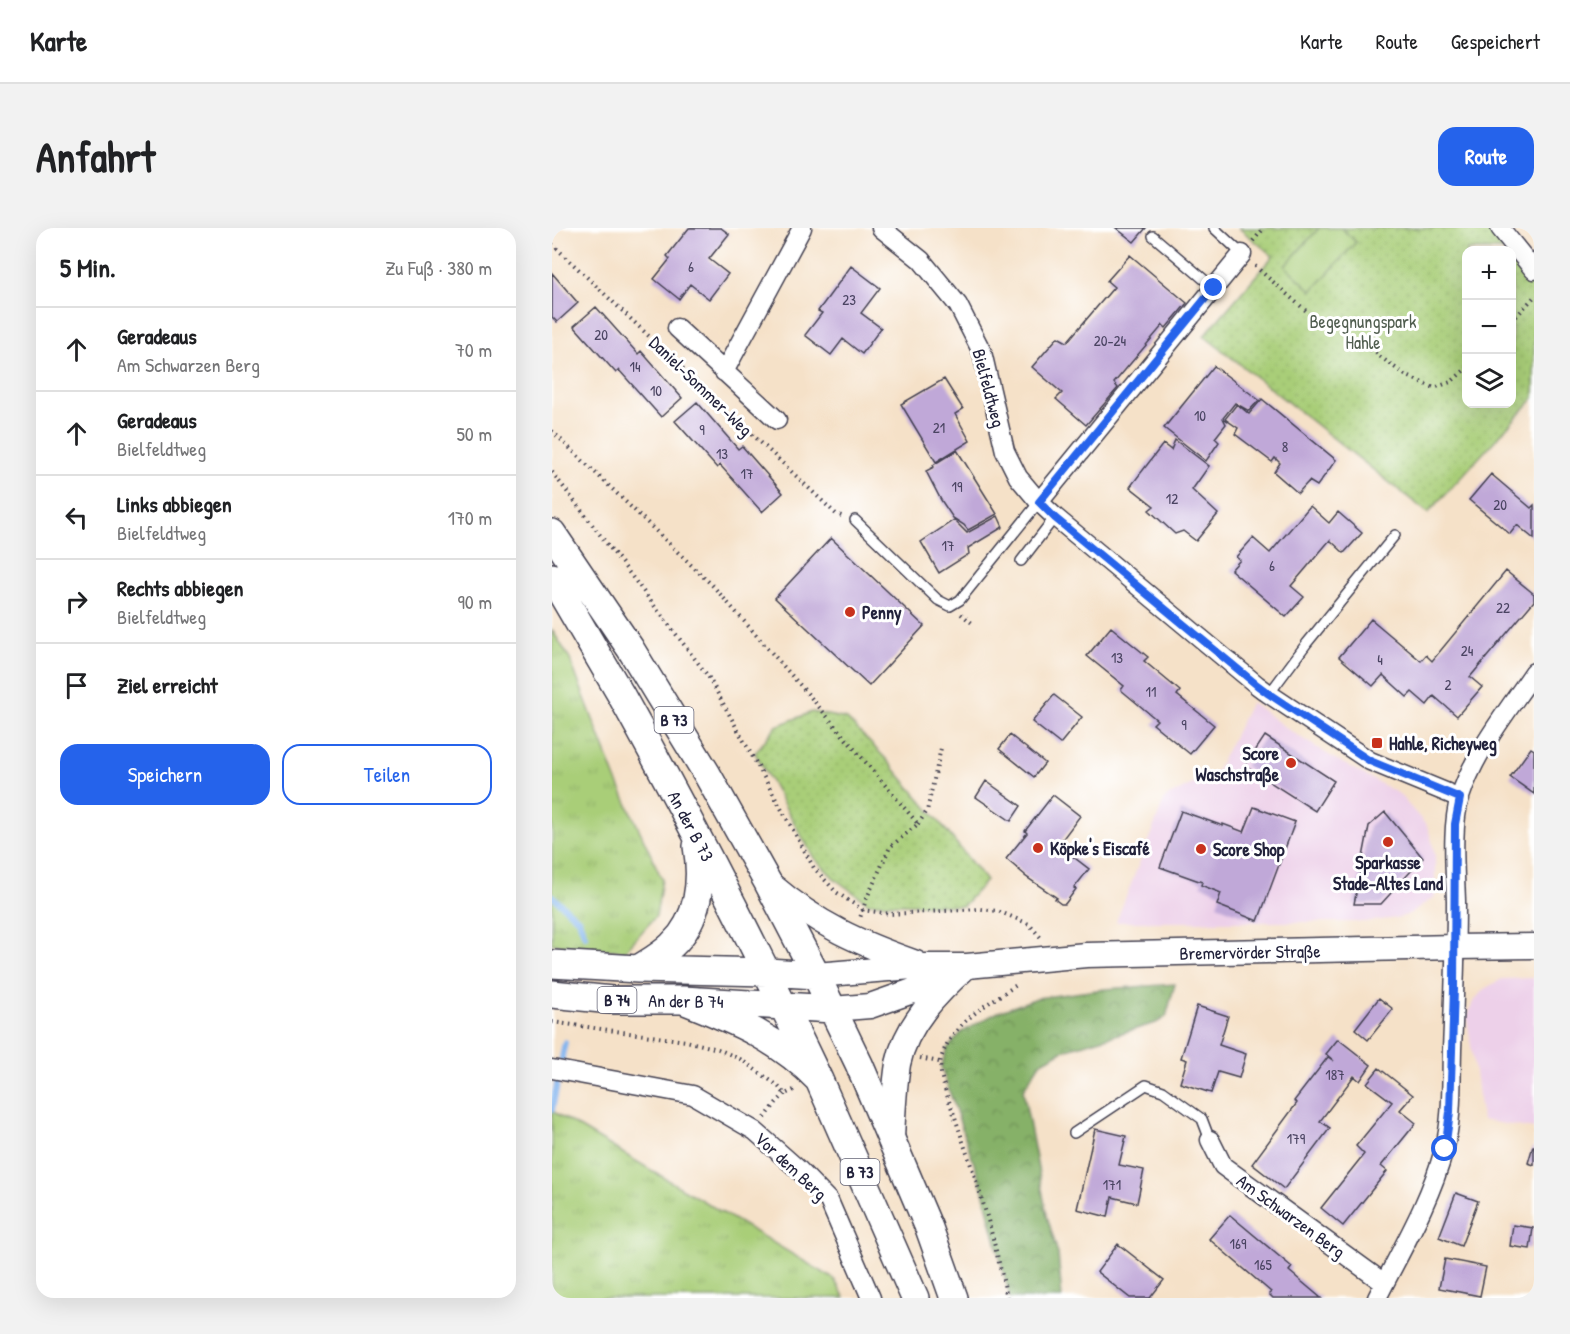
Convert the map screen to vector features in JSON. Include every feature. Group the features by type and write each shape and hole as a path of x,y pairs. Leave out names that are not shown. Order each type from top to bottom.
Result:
{"main road":[{"name":"B 73","path":"552,532 630,648 707,774 768,883 859,1064 929,1228 954,1298"},
{"name":"An der B 73","path":"552,577 621,695 767,972 783,1006 811,1083"},
{"path":"638,969 670,947 679,938 692,917 699,880 699,855 695,832"},
{"path":"768,883 793,904 832,929 879,950 924,966"},
{"name":"Bremervörder Straße","path":"816,975 924,966 967,966 1058,957 1534,946"},
{"name":"An der B 74","path":"552,964 767,972"},
{"path":"892,1139 898,1064 906,1041 928,1005 967,966"},
{"name":"Bremervörder Straße","path":"832,1009 870,1006 921,988 967,966"},
{"name":"B 74","path":"767,972 816,975"},
{"name":"An der B 74","path":"552,994 612,999 741,1002 783,1006"},
{"path":"683,1000 766,1037 791,1054 811,1083"},
{"name":"B 74","path":"783,1006 832,1009"},
{"name":"B 73","path":"811,1083 856,1161 915,1298"}],"street":[{"name":"Daniel-Sommer-Weg","path":"724,372 802,228"},
{"name":"Bielfeldtweg","path":"881,228 921,260 958,305 982,352 1005,451 1018,477 1055,518 1269,694 1370,761 1460,798"},
{"path":"1500,228 1534,270"},
{"path":"1039,502 1242,254"},
{"name":"Daniel-Sommer-Weg","path":"676,328 777,420"},
{"path":"1455,947 1455,824 1460,798 1487,742 1534,672"},
{"name":"Am Schwarzen Berg","path":"1210,1140 1222,1166 1380,1291 1427,1198 1445,1149 1450,1112 1455,947"},
{"name":"Vor dem Berg","path":"559,1070 693,1095 755,1131 799,1170 829,1201 871,1298"}],"lane":[{"path":"1214,228 1242,254"},
{"path":"1153,236 1214,288"},
{"path":"855,520 938,600 950,606 960,600 1039,502"},
{"path":"1021,561 1055,518"},
{"path":"1269,694 1307,642 1395,535"},
{"path":"1074,1133 1146,1085 1163,1091 1202,1119 1210,1140"}],"path":[{"name":"Daniel-Sommer-Weg","path":"552,244 836,514 855,520"},
{"path":"1242,254 1313,317 1336,324 1405,375 1434,388 1451,382 1462,372"},
{"path":"1516,317 1534,297"},
{"path":"552,431 713,586 918,824"},
{"path":"552,472 708,676 814,868 836,892 863,910 890,914 980,909 998,911 1029,924 1058,957"},
{"path":"863,910 890,847 918,824 927,811 941,748"},
{"path":"1007,1298 987,1214 939,1062 945,1047 965,1022 1020,982"},
{"path":"552,1022 686,1041 718,1049 740,1059 777,1085 785,1094"},
{"path":"910,1056 939,1062"},
{"path":"755,1131 785,1094 811,1083"}],"shaded area":[{"path":"1251,702 1289,730 1335,759 1398,793 1427,826 1435,857 1435,896 1409,914 1398,918 1364,922 1116,922 1165,798 1216,772"},
{"path":"1534,978 1534,1129 1482,1120 1467,1018 1473,1002 1484,989 1502,979"}],"green space":[{"name":"Begegnungspark Hahle","path":"1239,228 1493,228 1508,246 1462,246 1462,408 1516,408 1516,256 1534,279 1534,398 1428,513 1204,336 1273,256"},
{"path":"1319,228 1341,228 1356,242 1312,291 1285,266"},
{"path":"552,630 569,657 616,779 662,879 656,916 625,951 552,944"},
{"path":"812,712 847,719 885,758 986,881 963,906 868,903 835,879 814,858 755,753 776,726"},
{"path":"1175,984 1166,1017 1156,1023 1064,1050 1040,1063 1023,1090 1047,1216 1058,1254 1062,1298 1010,1298 982,1187 941,1067 947,1049 962,1032 998,1012 1037,998 1105,989"},
{"path":"552,1111 834,1279 845,1298 552,1298"}],"building":[{"path":"689,228 721,228 729,234 709,259 728,274 709,299 690,284 679,299 654,279 670,259 667,256"},
{"path":"1116,228 1146,228 1134,242"},
{"path":"1130,255 1187,303 1166,328 1163,325 1114,383 1118,388 1086,425 1056,399 1062,393 1032,367 1058,337 1067,342 1114,287 1107,281"},
{"path":"851,266 880,288 861,313 881,328 862,354 843,339 831,355 805,335 822,313 818,311"},
{"path":"552,273 578,303 557,322 552,317"},
{"path":"596,307 638,354 641,351 682,398 661,417 619,370 616,373 574,326"},
{"path":"1214,366 1259,400 1249,411 1235,403 1223,418 1226,424 1215,438 1219,442 1206,461 1164,428"},
{"path":"944,379 963,409 955,414 970,441 936,462 901,404"},
{"path":"1262,399 1336,460 1317,486 1309,481 1298,493 1274,472 1280,463 1275,458 1272,462 1235,434 1238,428 1225,419 1237,404 1249,414"},
{"path":"697,402 738,449 742,446 783,493 762,512 720,465 717,468 675,421"},
{"path":"1175,440 1209,466 1192,490 1218,514 1196,541 1183,531 1175,534 1149,510 1154,506 1130,487 1163,444 1171,450"},
{"path":"957,450 997,514 968,530 953,518 926,471"},
{"path":"1491,474 1531,508 1534,505 1534,539 1517,525 1510,534 1469,500"},
{"path":"1310,506 1329,523 1338,512 1362,533 1344,553 1330,540 1291,586 1304,597 1286,617 1231,570 1240,560 1236,557 1253,538 1270,553"},
{"path":"998,516 1003,527 968,548 969,554 939,573 921,542 954,520 967,533"},
{"name":"Penny","path":"831,538 924,626 869,686 775,598"},
{"path":"1506,571 1534,594 1534,601 1470,677 1482,687 1457,716 1434,696 1427,705 1412,692 1407,697 1383,675 1373,686 1339,657 1371,619 1421,661 1426,655 1432,661"},
{"path":"1111,627 1148,657 1144,661 1180,691 1177,695 1214,725 1190,754 1153,724 1157,720 1121,690 1124,686 1087,656"},
{"path":"1054,695 1082,717 1060,744 1032,722"},
{"path":"1010,735 1045,763 1034,777 999,749"},
{"name":"Score Waschstraße","path":"1265,736 1334,781 1315,811 1245,766"},
{"path":"1531,748 1534,750 1534,794 1510,777"},
{"path":"986,781 1021,806 1011,821 976,797"},
{"name":"Köpke's Eiscafé","path":"1053,795 1080,816 1058,845 1089,869 1065,904 1057,901 1055,899 1057,898 1025,876 1006,859"},
{"path":"1254,807 1295,822 1258,921 1217,905 1221,893 1201,885 1202,882 1160,867 1181,811 1244,832"},
{"name":"Sparkasse Stade-Altes Land","path":"1385,812 1423,858 1381,904 1354,904 1369,826"},
{"path":"1379,998 1393,1009 1368,1040 1355,1029"},
{"path":"1197,1006 1228,1016 1219,1045 1246,1054 1239,1078 1218,1072 1211,1093 1180,1083 1187,1060 1181,1058"},
{"path":"1338,1039 1371,1065 1360,1081 1354,1076 1320,1121 1330,1128 1284,1189 1252,1164 1297,1103 1294,1101 1328,1057 1334,1061 1326,1054"},
{"path":"1379,1068 1413,1095 1400,1110 1416,1123 1381,1166 1387,1171 1343,1226 1321,1208 1364,1154 1356,1146 1392,1102 1367,1083"},
{"path":"1095,1129 1126,1136 1119,1165 1144,1170 1137,1203 1112,1197 1108,1217 1077,1209"},
{"path":"1534,1146 1534,1165 1528,1163"},
{"path":"1456,1193 1478,1201 1461,1246 1439,1237"},
{"path":"1230,1215 1292,1267 1289,1271 1321,1298 1273,1298 1269,1294 1271,1292 1209,1239"},
{"path":"1513,1225 1533,1228 1530,1249 1510,1246"},
{"path":"1118,1244 1164,1280 1150,1298 1130,1298 1097,1272"},
{"path":"1445,1259 1486,1267 1480,1296 1439,1288"}],"waterway":[{"path":"552,896 579,920 585,936"},
{"path":"552,1110 565,1042"}],"place":[{"name":"Penny","path":"850,612"},
{"name":"Hahle, Richeyweg","path":"1377,743"},
{"name":"Score Waschstraße","path":"1291,763"},
{"name":"Sparkasse Stade-Altes Land","path":"1388,842"},
{"name":"Köpke's Eiscafé","path":"1038,848"},
{"name":"Score Shop","path":"1201,849"}],"route":[{"path":"1214,288 1039,502 1055,518 1257,685 1370,761 1460,798 1455,824 1454,989 1450,1112 1445,1149"}]}
